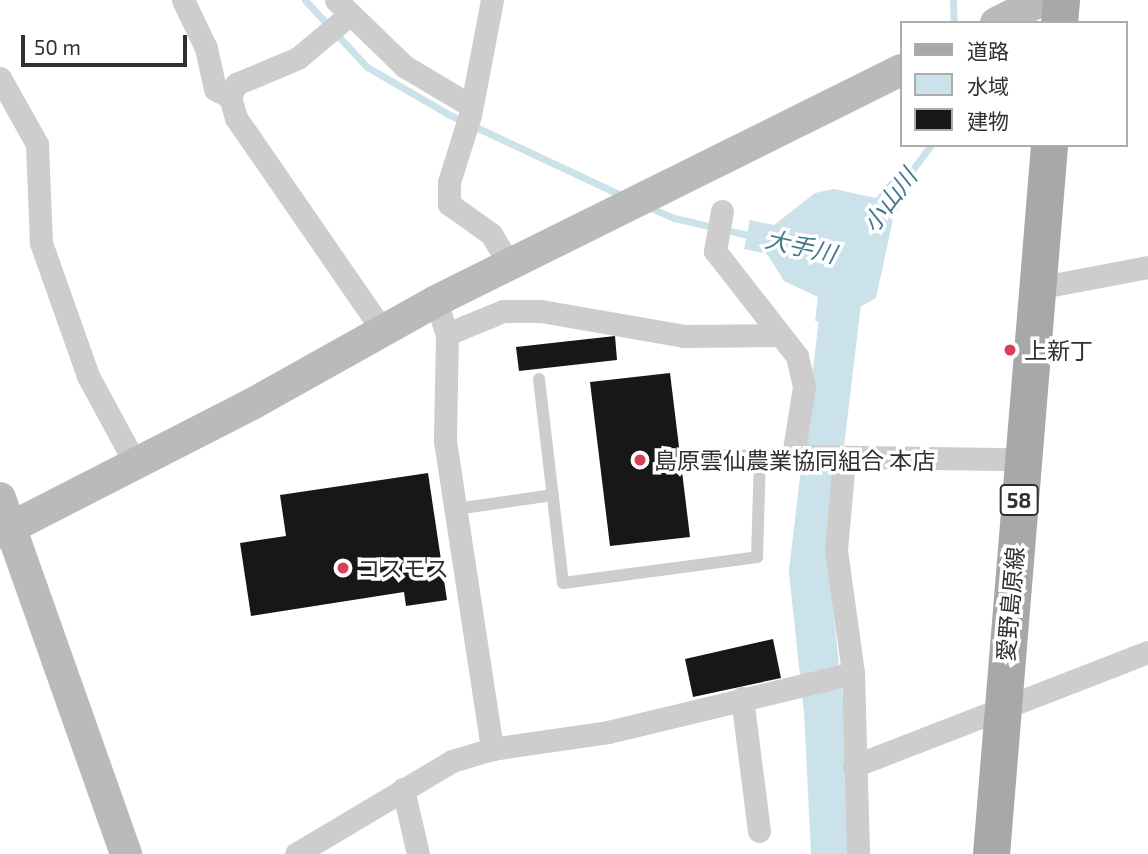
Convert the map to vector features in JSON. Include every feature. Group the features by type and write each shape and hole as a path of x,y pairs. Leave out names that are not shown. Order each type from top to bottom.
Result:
{"main road":[{"path":"1059,21 1061,0"},
{"name":"愛野島原線","path":"991,854 1049,147"}],"street":[{"path":"183,0 206,48 215,89 230,97"},
{"path":"492,0 471,111 449,182 449,204 491,234 509,264"},
{"path":"1000,21 1042,0"},
{"path":"383,331 236,118 230,97 236,84 275,71 337,19 471,111"},
{"path":"127,854 4,519 135,463 436,300 900,70"},
{"path":"0,78 37,144 41,243 88,376 135,463"},
{"path":"722,211 715,251 797,356 804,387 800,456 840,459 1022,459"},
{"path":"1037,288 1148,267"},
{"path":"436,300 447,334 445,441 492,749"},
{"path":"447,334 503,311 541,312 684,336 780,335"},
{"path":"840,459 836,550 849,673 858,854"},
{"path":"855,766 1001,712 1148,652"},
{"path":"296,854 453,761 492,749 608,732 810,680 849,673"},
{"path":"742,698 759,831"},
{"path":"403,789 418,854"}],"lane":[{"path":"539,379 563,583 757,557 760,456"},
{"path":"697,455 800,456"},
{"path":"456,509 553,495"}],"water":[{"path":"901,167 919,180 894,215 876,298 855,310 854,324 815,321 818,297 784,281 767,254 744,249 750,220 774,225 815,193 834,189 876,198"}],"building":[{"path":"615,336 617,360 519,371 516,347"},
{"name":"島原雲仙農業協同組合 本店","path":"670,373 690,537 610,546 590,382"},
{"name":"コスモス","path":"428,473 447,600 406,606 404,592 251,616 240,543 286,536 280,495"},
{"path":"773,639 781,678 693,697 685,659"}],"waterway":[{"name":"大手川","path":"305,0 367,67 448,114 625,197"},
{"name":"小山川","path":"953,0 954,21"},
{"name":"小山川","path":"904,181 930,147"},
{"name":"大手川","path":"646,206 674,218 756,237"},
{"name":"大手川","path":"831,854 824,712 809,571 845,269"}],"place":[{"name":"上新丁","path":"1010,350"},
{"name":"島原雲仙農業協同組合 本店","path":"640,460"},
{"name":"コスモス","path":"343,568"}]}
